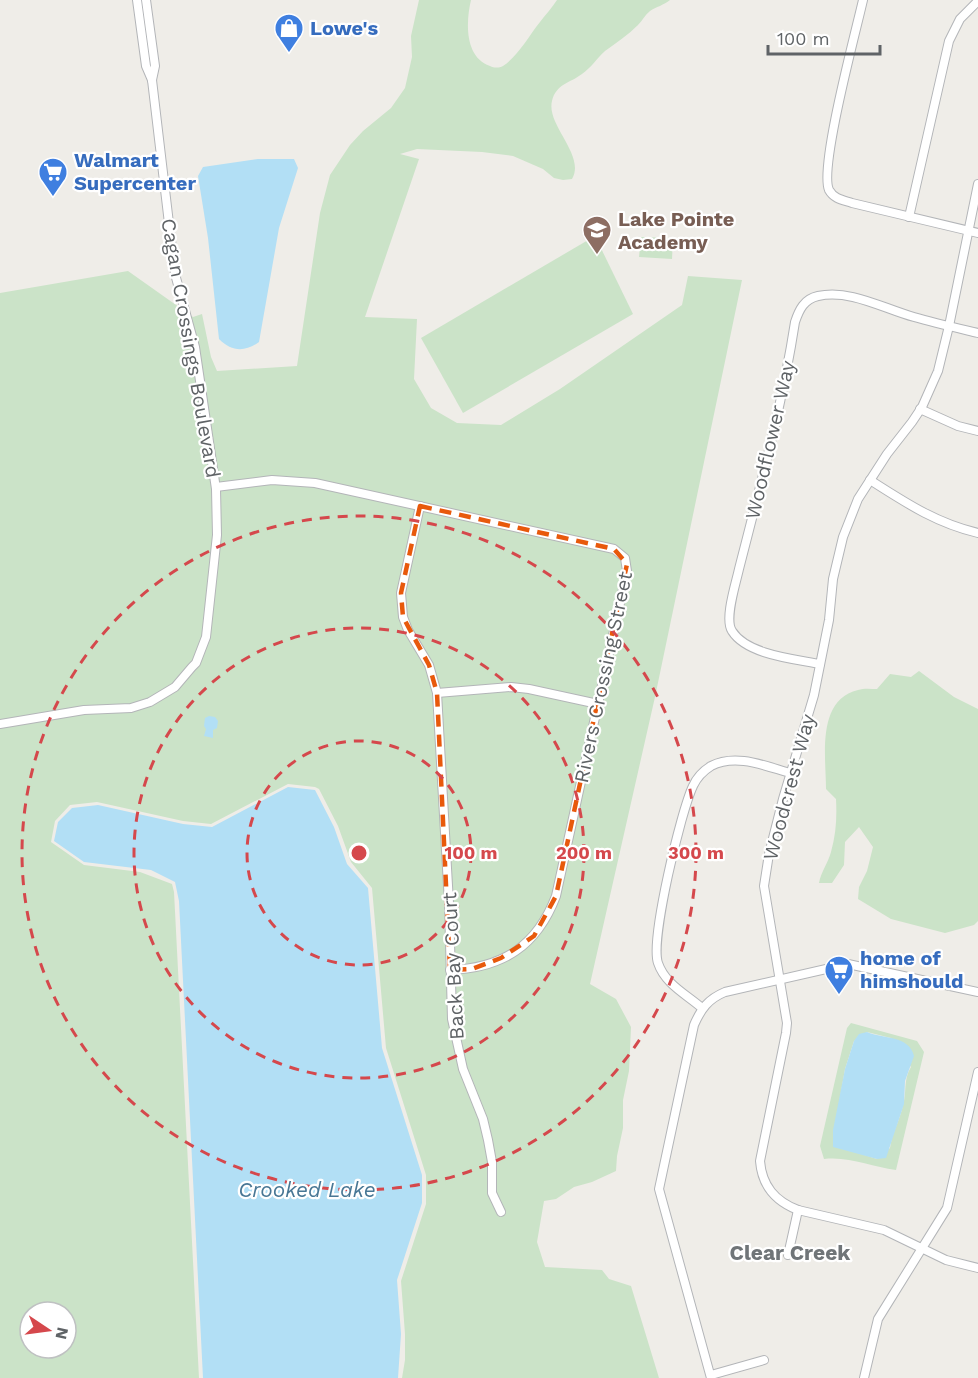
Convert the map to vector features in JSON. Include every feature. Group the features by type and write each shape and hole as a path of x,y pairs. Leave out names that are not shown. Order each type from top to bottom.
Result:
{"street":[{"name":"Cagan Crossings Boulevard","path":"0,724 84,710 131,708 150,702 175,687 196,663 206,637 217,535 216,487 195,347 175,274 152,80 146,66 137,0"},
{"path":"146,0 155,66 152,80"},
{"path":"863,0 832,136 827,183 836,198 978,233"},
{"path":"909,217 950,41 960,19 978,1"},
{"name":"Woodcrest Way","path":"978,184 940,362 920,409 870,480 854,507 843,537 833,579 829,620 805,729 790,773 769,854 764,886 780,979 786,1033 760,1161 763,1178 773,1195 786,1205 798,1210 884,1230 946,1260 978,1268"},
{"name":"Woodflower Way","path":"820,664 756,649 738,638 729,624 736,582 781,401 799,311 812,298 838,296 860,300 949,326"},
{"path":"949,326 978,333"},
{"path":"920,409 953,424 978,431"},
{"name":"Rivers Crossing Street","path":"216,487 272,480 315,483 614,549 625,558 627,571 556,896 548,917 534,936 510,953 472,969 450,970"},
{"path":"870,480 932,518 978,533"},
{"name":"Back Bay Court","path":"420,506 401,593 403,617 411,636 429,664 437,693 446,836 452,1019 463,1069 483,1119 492,1162 492,1194 501,1212"},
{"path":"437,693 511,687 598,704"},
{"path":"702,1008 674,986 663,974 656,958 656,937 670,867 688,797 698,776 722,761 737,760 790,773"},
{"path":"764,1360 711,1377 659,1189 694,1025 702,1008 716,995 725,992 848,964 978,992"},
{"path":"864,1378 878,1319 944,1213 950,1197 978,1072"},
{"path":"788,1255 798,1210"}],"highlighted area":[{"path":"420,506 614,549 627,564 556,896 534,936 501,958 472,969 450,970 437,693 429,665 403,617 401,593"}],"green space":[{"path":"419,0 471,0 468,28 471,47 482,61 492,67 498,67 509,62 519,51 557,0 670,0 650,11 634,29 605,51 585,72 564,84 554,95 552,110 555,120 574,160 575,170 572,179 554,178 543,169 513,156 417,149 400,154 419,159 365,317 417,319 414,379 431,408 457,423 501,425 560,389 682,305 688,276 742,280 655,697 590,984 616,999 631,1027 629,1071 623,1100 623,1128 616,1171 574,1187 556,1199 544,1201 537,1242 545,1267 602,1270 609,1279 631,1286 659,1378 402,1378 405,1334 401,1281 426,1204 426,1175 386,1048 372,888 351,862 338,826 319,789 288,784 211,824 183,821 97,802 70,805 55,821 51,842 84,865 140,872 172,884 199,1378 0,1378 0,293 128,271 193,317 202,314 211,357 217,371 297,366 320,213 330,175 350,145 391,108 405,88 412,57 411,36"},
{"path":"595,236 633,314 463,413 421,338"},
{"path":"641,237 673,238 672,259 639,257"},
{"path":"919,671 954,697 978,709 978,921 974,925 945,933 891,919 858,899 859,887 867,871 873,847 859,827 845,842 844,865 832,883 819,883 831,852 836,819 836,799 826,789 825,746 829,717 835,705 845,696 860,689 877,689 890,674 911,677"},
{"path":"851,1023 917,1041 924,1052 896,1170 851,1160 824,1159 820,1146 847,1028","holes":["867,1032 891,1038 911,1067 907,1077 902,1111 890,1148 877,1159 855,1152 833,1138 845,1069 854,1041"]}],"water":[{"path":"258,159 294,159 298,168 279,228 259,342 249,348 239,349 219,339 208,238 198,176 203,167"},
{"path":"215,717 218,721 217,728 213,730 213,738 204,736 205,718"},
{"name":"Crooked Lake","path":"288,787 315,790 334,827 347,864 368,888 382,1048 422,1175 422,1203 397,1280 401,1334 398,1378 203,1378 179,901 175,882 151,870 84,862 54,841 58,822 72,808 98,805 183,824 212,827"},
{"path":"867,1032 907,1044 914,1056 905,1081 904,1104 886,1158 877,1159 833,1147 833,1130 845,1069 854,1041 859,1034"}],"place":[{"name":"Lowe's","path":"289,54"},
{"name":"Walmart Supercenter","path":"53,198"},
{"name":"Lake Pointe Academy","path":"597,256"},
{"name":"home of himshould","path":"839,996"}],"district":[{"name":"Clear Creek","path":"790,1252"}]}
